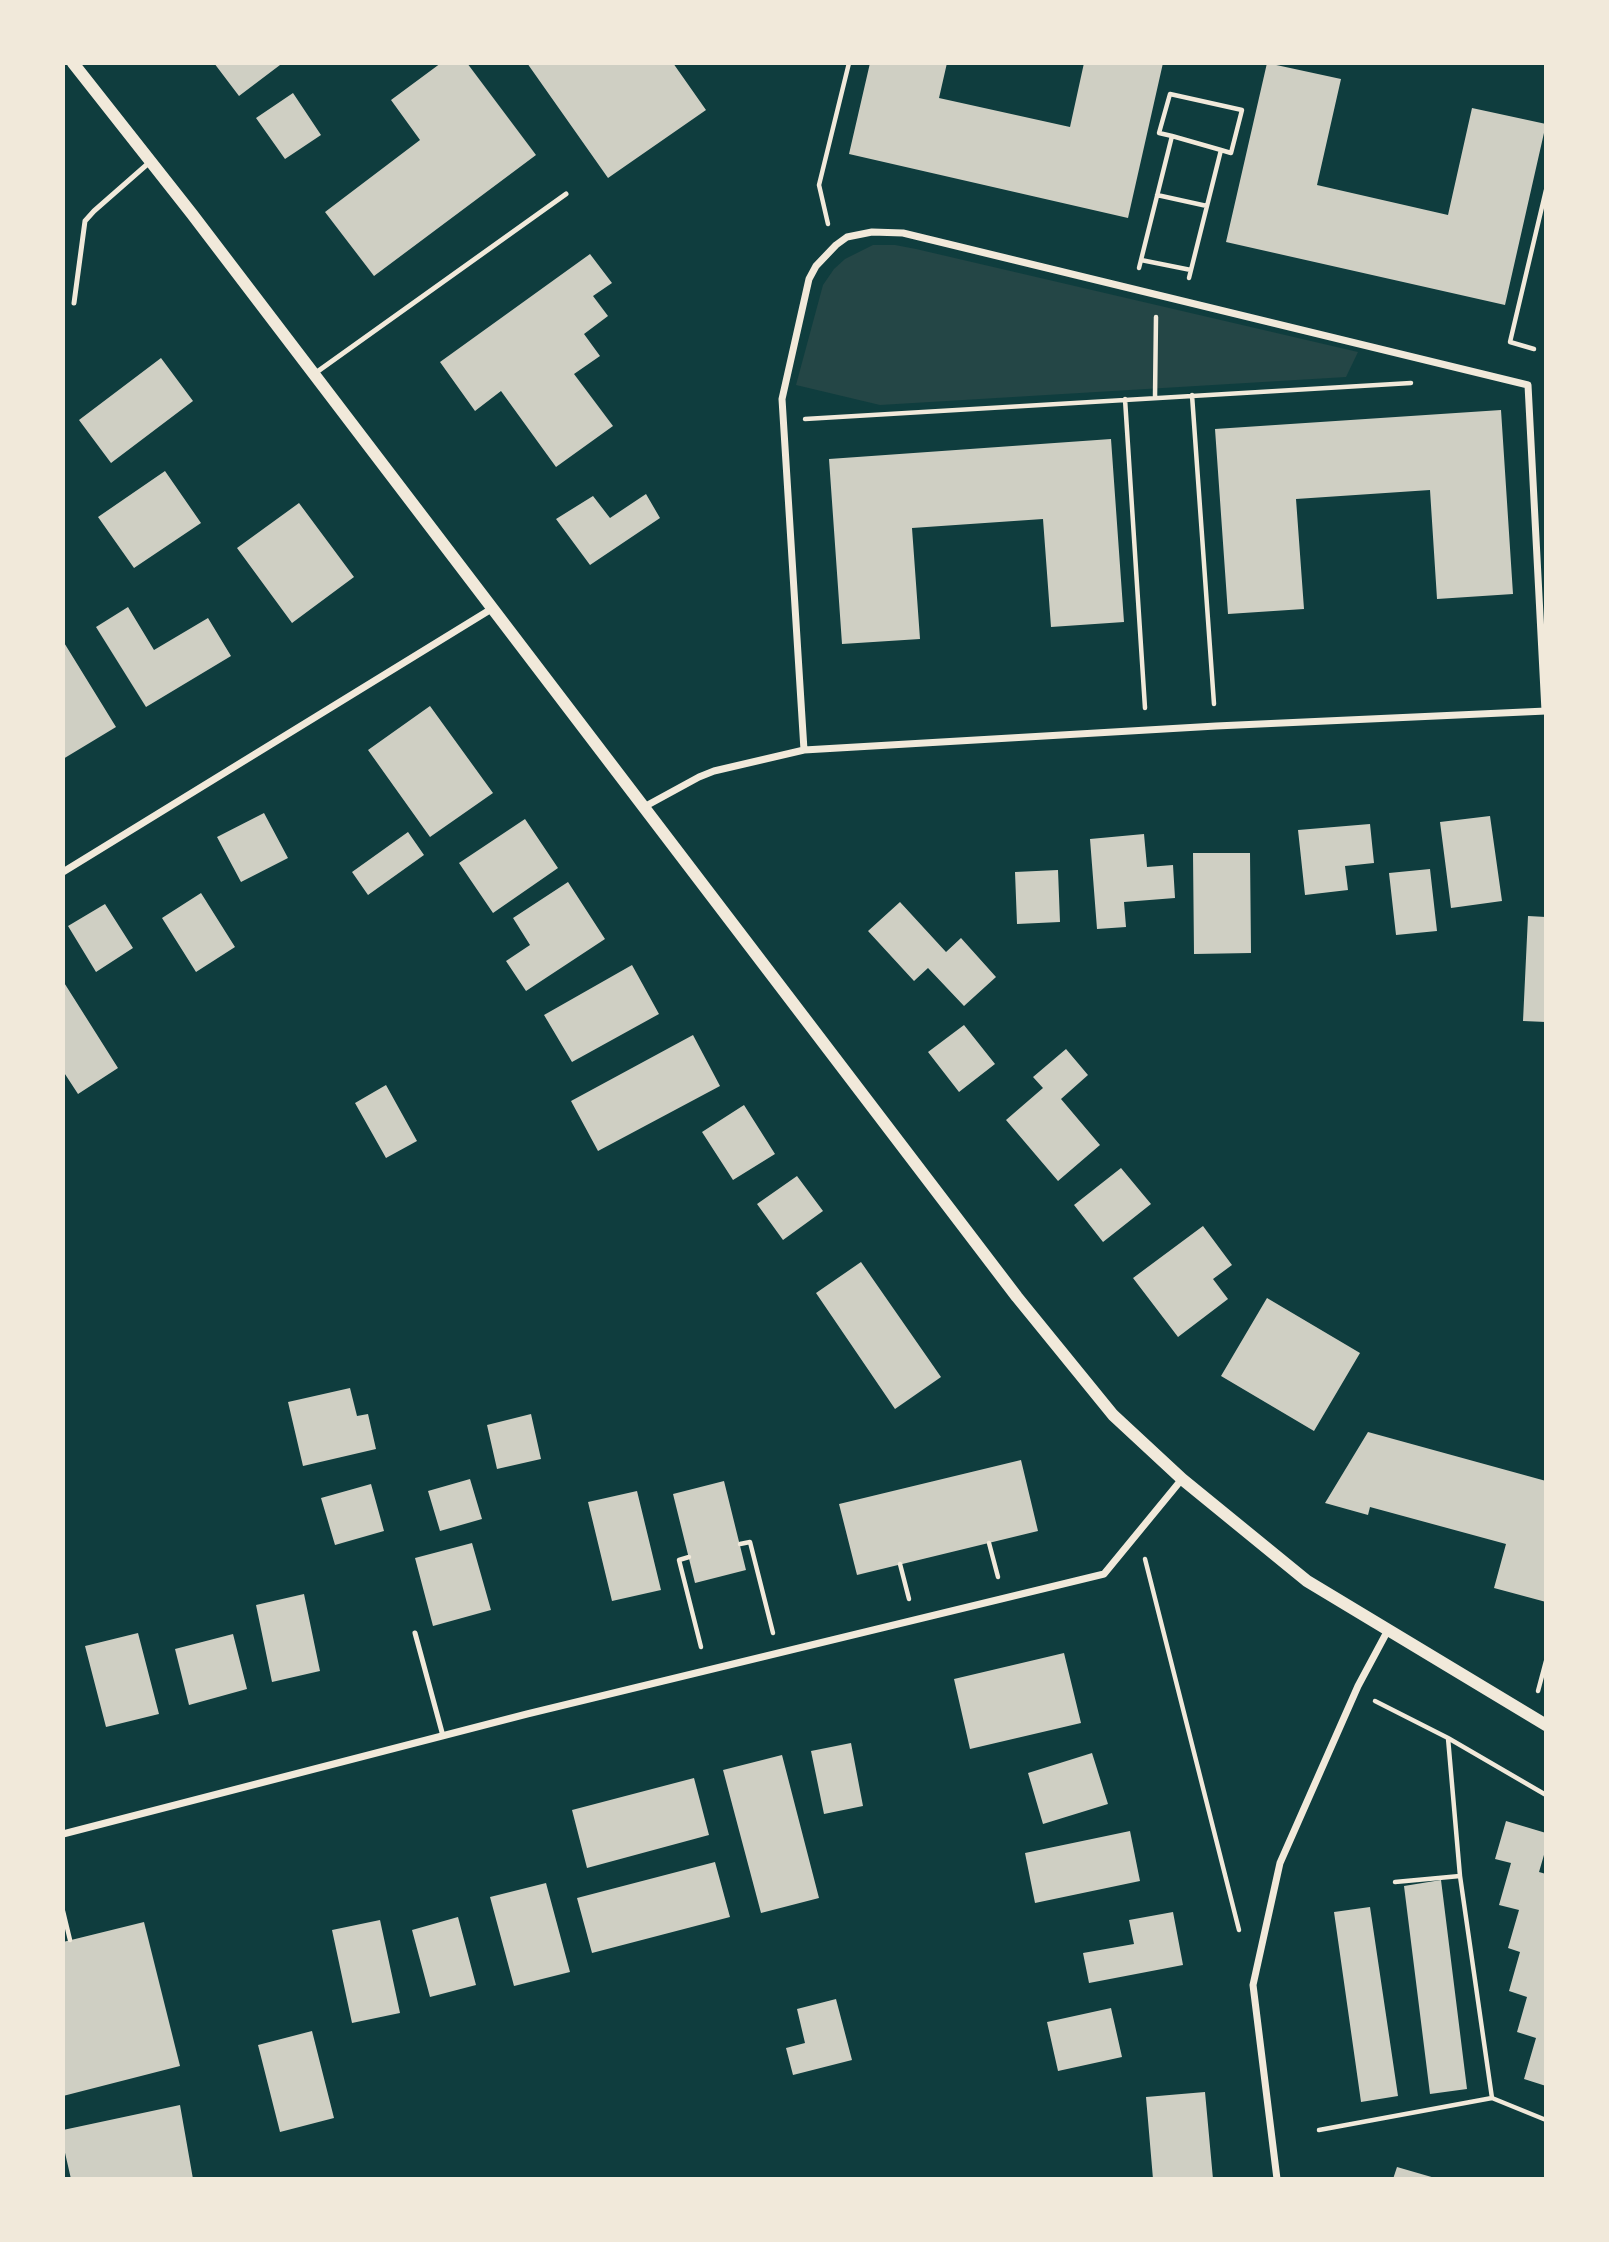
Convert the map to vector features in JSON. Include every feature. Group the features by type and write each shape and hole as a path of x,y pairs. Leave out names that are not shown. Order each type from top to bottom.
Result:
{"street":[{"path":"74,63 1017,1297 1113,1415 1182,1479 1307,1581 1546,1725"},
{"path":"644,807 713,771 804,750 1216,726 1546,711 1528,385 903,233 859,233 836,245 816,266 809,279 782,399 804,750"},
{"path":"63,872 493,608"},
{"path":"63,1834 443,1736 1104,1574 1182,1479"},
{"path":"1278,2179 1253,1985 1280,1863 1355,1692 1388,1630"}],"lane":[{"path":"74,303 85,221 151,161"},
{"path":"314,374 566,194"},
{"path":"415,1633 443,1736"}],"path":[{"path":"836,245 826,219 819,185 849,63"},
{"path":"1170,94 1242,110 1231,153 1172,136 1159,133 1170,94"},
{"path":"1133,289 1172,136"},
{"path":"1184,301 1221,150"},
{"path":"1534,349 1510,342 1546,190"},
{"path":"1157,195 1207,206"},
{"path":"1141,260 1192,270"},
{"path":"1155,397 1156,309 1159,295"},
{"path":"783,420 1412,383"},
{"path":"1192,394 1216,726"},
{"path":"1125,399 1146,730"},
{"path":"1138,1533 1240,1932"},
{"path":"740,1544 750,1542 779,1653"},
{"path":"989,1543 1004,1598"},
{"path":"689,1558 679,1560 707,1671"},
{"path":"900,1564 914,1620"},
{"path":"1355,1692 1448,1738 1546,1795"},
{"path":"1448,1738 1460,1876 1492,2098"},
{"path":"1395,1882 1460,1876"},
{"path":"63,1911 70,1940"},
{"path":"1319,2130 1492,2098 1546,2120"}],"shaded area":[{"path":"873,245 916,249 1358,352 1346,377 880,405 796,385 823,285 845,259"}],"building":[{"path":"214,63 279,63 280,65 239,96"},
{"path":"441,63 467,63 536,155 374,276 325,212 420,140 391,100"},
{"path":"527,63 673,63 706,110 608,178"},
{"path":"870,63 947,63 939,98 1070,127 1084,63 1163,63 1128,218 849,154"},
{"path":"1267,63 1341,79 1317,185 1448,215 1472,108 1546,124 1505,305 1226,242"},
{"path":"293,93 321,135 285,159 256,118"},
{"path":"590,254 612,283 593,296 608,316 584,334 600,356 574,374 613,426 556,467 501,391 475,411 440,362"},
{"path":"161,358 193,401 111,463 79,420"},
{"path":"1501,410 1513,594 1437,599 1430,490 1296,499 1304,609 1228,614 1215,429"},
{"path":"1111,439 1124,622 1051,627 1043,519 912,528 920,639 842,644 829,459"},
{"path":"165,471 201,523 134,568 98,517"},
{"path":"646,494 660,518 590,565 556,519 593,496 610,518"},
{"path":"299,503 354,577 292,623 237,548"},
{"path":"128,607 154,650 208,618 231,656 146,707 96,627"},
{"path":"63,641 116,727 63,759"},
{"path":"430,706 493,793 430,837 368,750"},
{"path":"264,813 288,858 241,882 217,837"},
{"path":"1490,816 1502,901 1451,908 1440,822"},
{"path":"525,819 558,868 493,913 459,863"},
{"path":"1370,824 1374,863 1345,866 1348,890 1305,895 1298,830"},
{"path":"408,832 424,855 368,895 352,872"},
{"path":"1144,834 1147,867 1173,865 1175,898 1124,902 1126,927 1097,929 1090,839"},
{"path":"1193,853 1250,853 1251,953 1194,954"},
{"path":"1430,869 1437,931 1396,935 1389,873"},
{"path":"1058,870 1060,922 1017,924 1015,872"},
{"path":"568,882 605,939 526,991 506,961 530,945 513,918"},
{"path":"201,893 235,947 196,972 162,918"},
{"path":"900,902 946,952 961,938 996,977 964,1006 928,968 914,981 868,931"},
{"path":"105,904 133,948 96,972 68,926"},
{"path":"1528,916 1546,917 1546,1022 1523,1021"},
{"path":"632,965 659,1014 572,1062 544,1015"},
{"path":"63,981 118,1068 78,1094 63,1071"},
{"path":"964,1025 995,1064 959,1092 928,1052"},
{"path":"693,1035 720,1086 598,1151 571,1101"},
{"path":"1066,1049 1088,1075 1061,1099 1100,1145 1058,1181 1006,1120 1043,1088 1033,1077"},
{"path":"386,1085 417,1141 386,1158 355,1103"},
{"path":"744,1105 775,1154 733,1180 702,1132"},
{"path":"1121,1168 1151,1204 1103,1242 1074,1205"},
{"path":"797,1176 823,1211 783,1240 757,1204"},
{"path":"1203,1226 1232,1265 1213,1279 1228,1299 1178,1337 1133,1278"},
{"path":"861,1262 941,1377 895,1409 816,1293"},
{"path":"1267,1298 1360,1353 1314,1431 1221,1376"},
{"path":"350,1388 357,1416 368,1414 376,1449 303,1466 288,1402"},
{"path":"531,1414 541,1459 497,1469 487,1425"},
{"path":"1368,1432 1546,1481 1546,1602 1494,1588 1506,1544 1370,1507 1368,1515 1325,1503"},
{"path":"1021,1460 1038,1531 857,1575 839,1504"},
{"path":"470,1479 482,1519 440,1531 428,1491"},
{"path":"724,1481 746,1570 695,1583 673,1494"},
{"path":"371,1484 384,1531 335,1545 321,1498"},
{"path":"637,1491 661,1590 612,1601 588,1502"},
{"path":"472,1543 491,1610 433,1626 415,1558"},
{"path":"304,1594 320,1671 272,1682 256,1605"},
{"path":"138,1633 159,1714 106,1727 85,1646"},
{"path":"233,1634 247,1689 189,1705 175,1649"},
{"path":"1064,1653 1081,1723 970,1749 954,1679"},
{"path":"851,1743 863,1806 824,1814 811,1751"},
{"path":"1092,1753 1108,1804 1043,1824 1028,1773"},
{"path":"782,1755 819,1898 761,1913 723,1770"},
{"path":"694,1778 709,1835 587,1868 572,1810"},
{"path":"1506,1821 1546,1833 1546,1848 1539,1872 1546,1874 1546,2086 1524,2079 1536,2038 1517,2032 1527,1997 1509,1991 1520,1952 1508,1948 1519,1910 1499,1905 1511,1863 1495,1859"},
{"path":"1130,1831 1140,1881 1035,1903 1025,1853"},
{"path":"715,1862 730,1917 592,1953 577,1898"},
{"path":"1441,1880 1467,2089 1430,2094 1404,1886"},
{"path":"546,1883 570,1972 514,1986 490,1897"},
{"path":"1370,1907 1398,2096 1361,2102 1334,1912"},
{"path":"1173,1912 1183,1965 1089,1983 1083,1953 1134,1944 1129,1920"},
{"path":"458,1917 476,1985 430,1997 412,1930"},
{"path":"380,1920 400,2013 352,2023 332,1930"},
{"path":"144,1922 180,2066 63,2096 63,1942"},
{"path":"836,1999 852,2060 793,2075 786,2048 805,2043 797,2009"},
{"path":"1111,2008 1122,2057 1058,2071 1047,2022"},
{"path":"312,2031 334,2118 280,2132 258,2045"},
{"path":"1205,2092 1213,2179 1153,2179 1146,2097"},
{"path":"180,2105 193,2179 71,2179 63,2144 63,2130"},
{"path":"1397,2167 1435,2178 1435,2179 1393,2179"}]}
